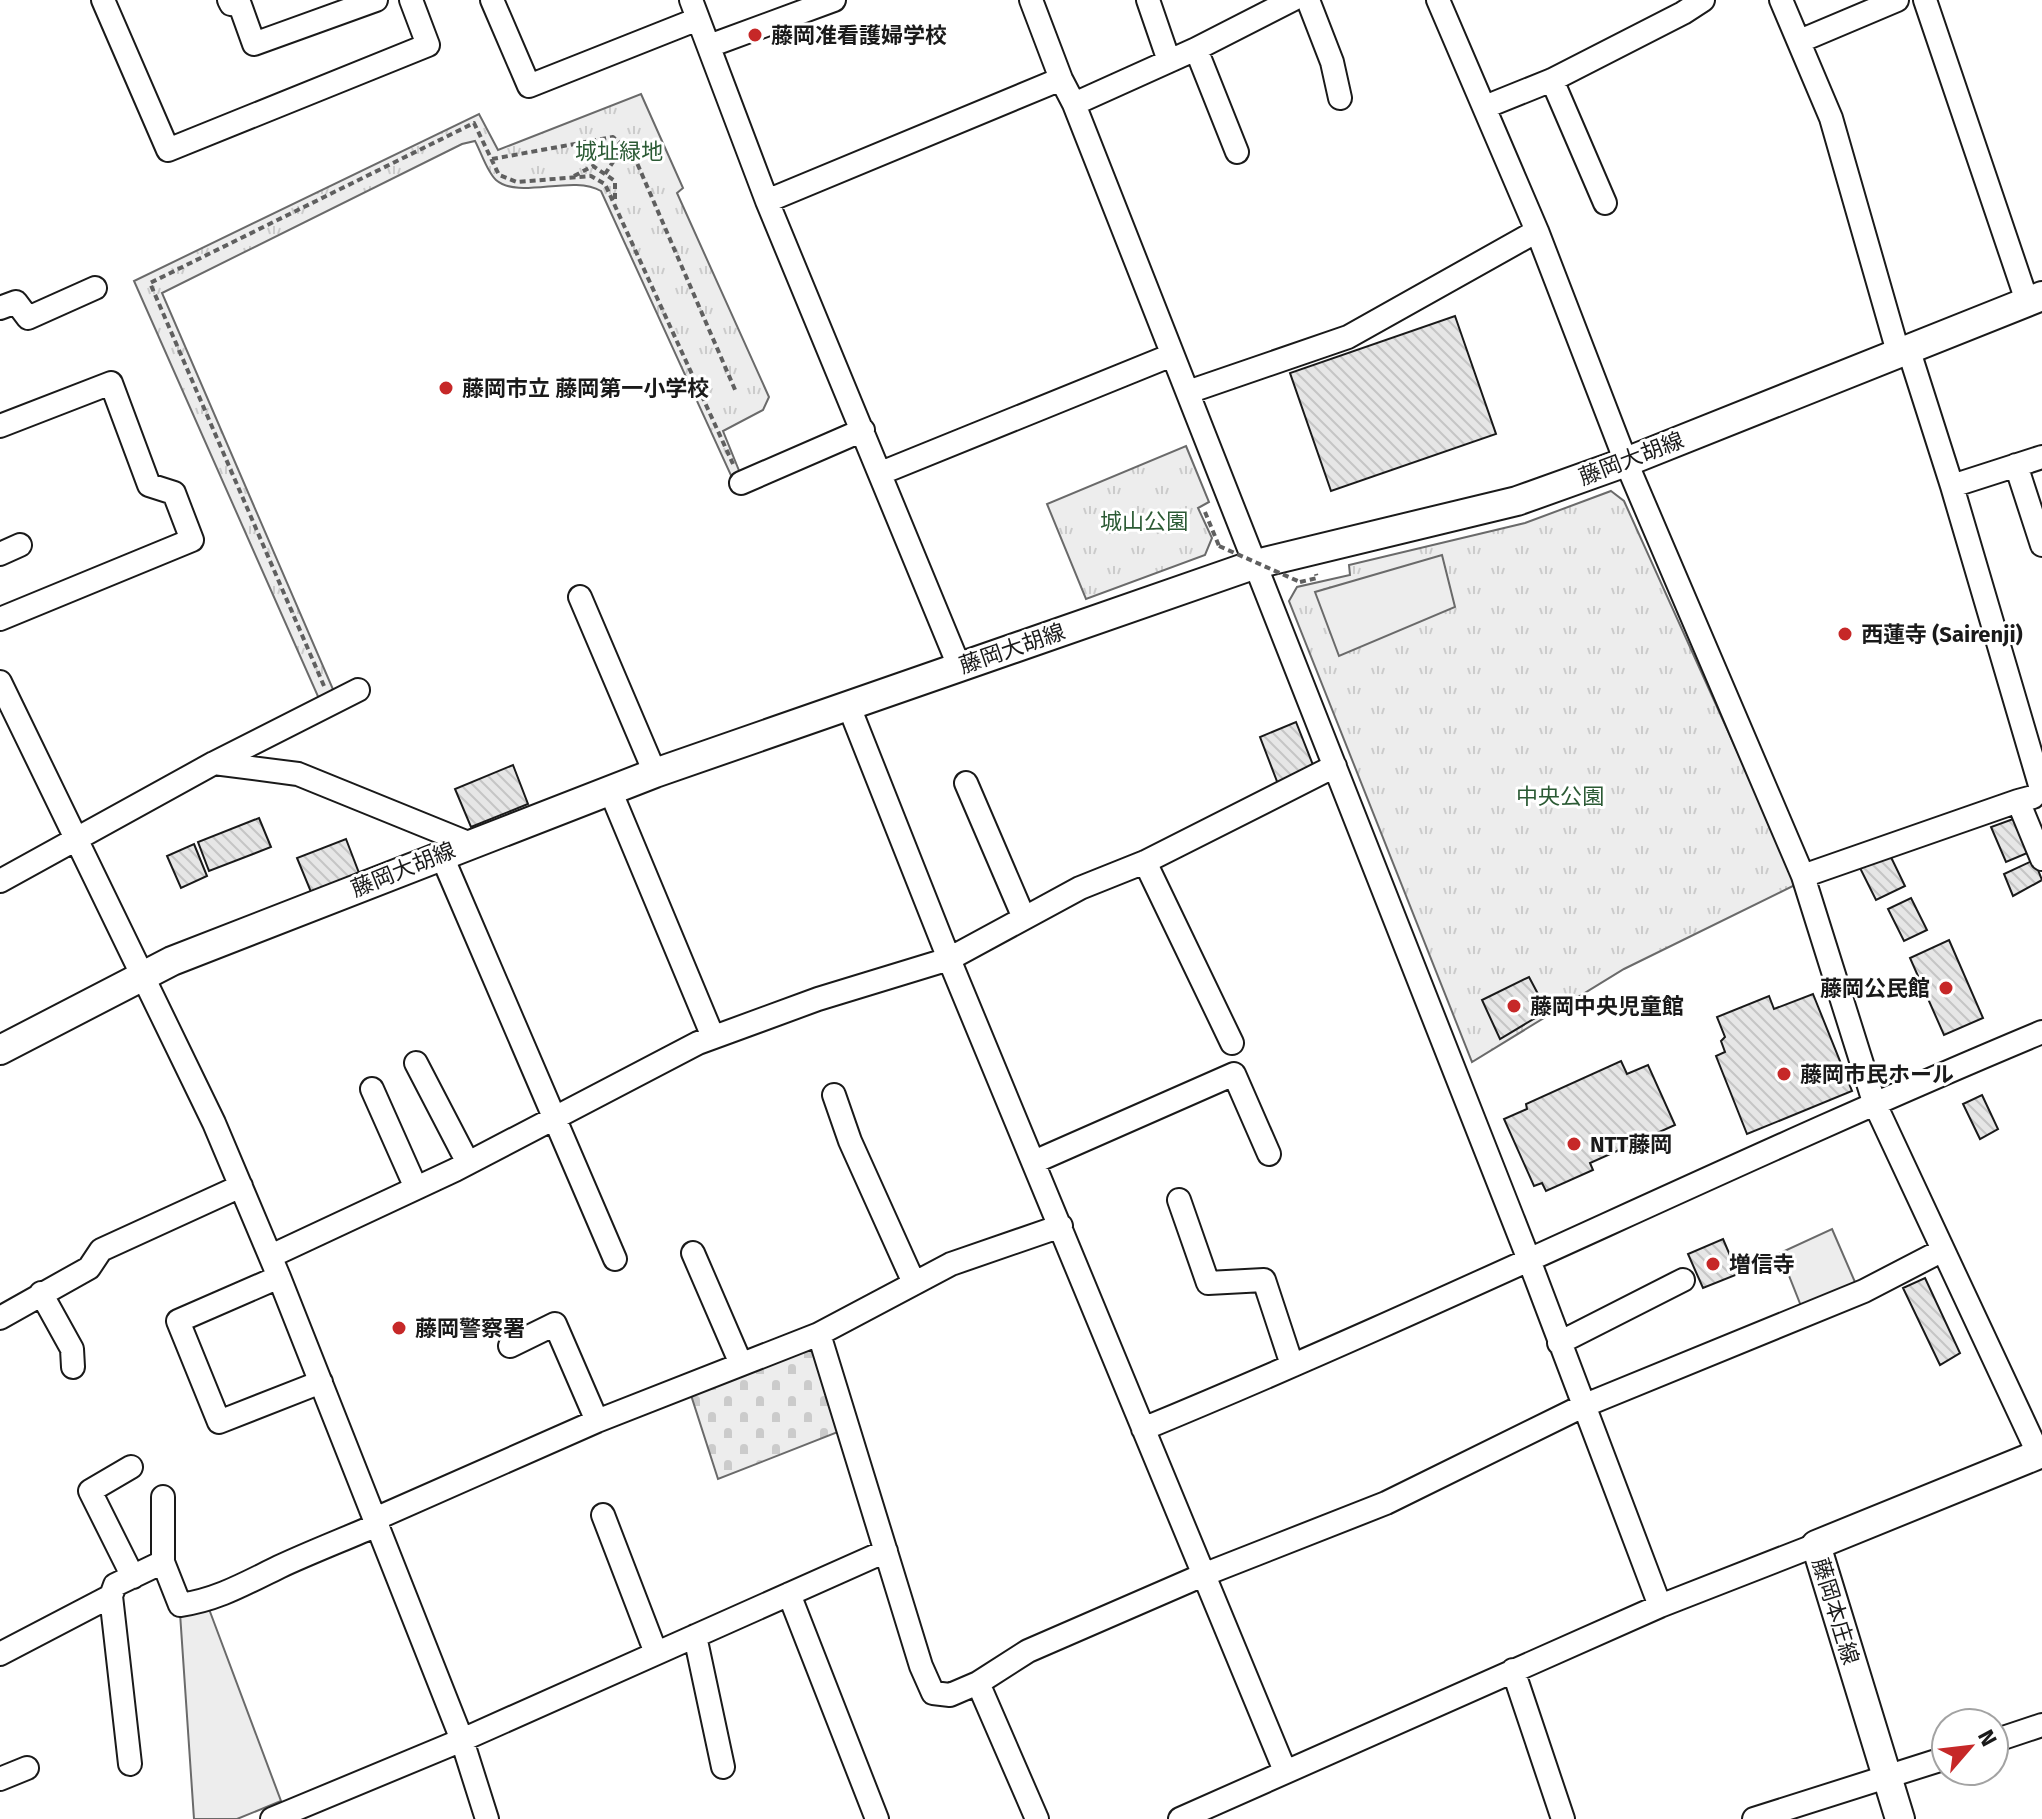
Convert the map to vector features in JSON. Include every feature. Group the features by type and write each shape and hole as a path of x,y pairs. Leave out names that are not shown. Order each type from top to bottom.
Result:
{"main road":[{"name":"藤岡大胡線","path":"0,1050 143,974 468,843 655,773 1256,564 1517,501 1626,462 2034,298"},
{"name":"藤岡本庄線","path":"1900,1819 1816,1545 2040,1454"}],"street":[{"path":"103,0 168,150 428,45 411,0"},
{"path":"229,0 231,4 240,5 254,44 376,0"},
{"path":"492,0 529,86 694,9 767,201 959,666"},
{"path":"709,46 834,0"},
{"path":"1031,0 1529,1260 1660,1606"},
{"path":"1148,0 1169,61"},
{"path":"1074,104 1196,49 1292,0"},
{"path":"1308,0 1332,62 1340,98"},
{"path":"1438,0 1537,231 1626,462 1803,876 1874,1102 2040,1454"},
{"path":"1485,107 1552,80 1680,6 1703,0"},
{"path":"1781,0 1831,118 1903,350 1952,486 2042,794 1803,876"},
{"path":"1800,41 1897,0"},
{"path":"1925,0 2034,298"},
{"path":"1196,49 1237,152"},
{"path":"767,201 1061,79"},
{"path":"1552,80 1605,203"},
{"path":"1188,392 1348,337 1537,231"},
{"path":"0,308 16,302 28,318 95,288"},
{"path":"881,473 1172,355"},
{"path":"0,426 111,383 149,485 174,493 192,540 0,619"},
{"path":"741,483 863,430"},
{"path":"1952,486 2042,457"},
{"path":"2016,465 2042,545"},
{"path":"580,597 655,773"},
{"path":"0,682 143,974 241,1186 462,1740 487,1819"},
{"path":"0,881 214,763 358,690"},
{"path":"848,704 949,959 1285,1771"},
{"path":"214,763 298,774 468,843"},
{"path":"321,1382 219,1422 178,1321 416,1188 713,1037 818,999 949,959 1080,888 1145,862 1335,766"},
{"path":"966,783 1024,918"},
{"path":"610,790 713,1037"},
{"path":"2018,801 2042,859"},
{"path":"441,854 615,1259"},
{"path":"1145,862 1232,1043"},
{"path":"1143,1429 1529,1260 1874,1102 2042,1032"},
{"path":"416,1063 468,1163"},
{"path":"1034,1162 1234,1074 1269,1154"},
{"path":"372,1089 416,1188"},
{"path":"834,1095 850,1141 914,1283"},
{"path":"0,1318 89,1268 101,1250 241,1186"},
{"path":"1179,1200 1208,1283 1264,1280 1292,1365"},
{"path":"163,1497 163,1562 180,1605 200,1602 223,1595 597,1421 819,1334 951,1264 1061,1226"},
{"path":"819,1334 921,1666 933,1693 950,1695 978,1683 1028,1651 1203,1575 1386,1503 1583,1406 1864,1291 1943,1250"},
{"path":"693,1253 741,1364"},
{"path":"1559,1343 1683,1280"},
{"path":"41,1293 72,1349 73,1367"},
{"path":"510,1346 555,1324 597,1421"},
{"path":"131,1467 90,1491 133,1577"},
{"path":"603,1515 656,1653"},
{"path":"1180,1819 1660,1606 1816,1545"},
{"path":"272,1819 462,1740 886,1551"},
{"path":"130,1764 111,1596 115,1585 163,1562"},
{"path":"789,1594 877,1819"},
{"path":"0,1654 111,1596"},
{"path":"695,1636 723,1767"},
{"path":"1513,1670 1563,1819"},
{"path":"978,1683 1037,1819"},
{"path":"2010,1736 2042,1725"},
{"path":"1754,1819 1930,1764"},
{"path":"0,1779 27,1768"}],"path":[{"path":"331,703 150,283 474,123 499,175 517,182 591,176 605,184 741,483"},
{"path":"492,159 613,137 634,156 736,392"},
{"path":"605,174 623,147"},
{"path":"572,177 593,166 615,181 615,203"},
{"path":"1205,512 1219,546 1300,582 1317,578"},
{"path":"1211,527 1218,524"}],"green space":[{"name":"城址緑地","path":"641,94 683,188 677,193 769,397 763,410 723,431 742,478 734,482 601,191 576,185 506,186 493,176 475,141 462,144 162,293 335,694 320,701 134,281 479,114 498,150"},
{"name":"城山公園","path":"1186,446 1209,502 1198,508 1212,538 1205,555 1086,599 1047,504"},
{"name":"中央公園","path":"1611,491 1624,501 1797,884 1624,969 1472,1062 1289,601 1297,587 1350,575 1349,565 1525,523"},
{"path":"814,1341 843,1430 718,1479 690,1392"}],"shaded area":[{"path":"1442,555 1455,607 1339,656 1315,592"},
{"path":"1832,1229 1858,1289 1803,1311 1780,1253"},
{"path":"209,1609 281,1801 237,1819 194,1819 180,1613"}],"building":[{"path":"1455,316 1496,434 1331,491 1290,373"},
{"path":"1296,722 1315,770 1278,784 1260,737"},
{"path":"513,765 528,804 471,827 455,789"},
{"path":"259,818 271,847 209,871 198,842"},
{"path":"2016,818 2032,851 2006,862 1991,827"},
{"path":"346,839 359,873 311,892 297,858"},
{"path":"194,844 207,876 181,888 167,856"},
{"path":"1888,851 1905,886 1876,900 1859,866"},
{"path":"2034,860 2042,880 2013,896 2004,874"},
{"path":"1911,898 1927,930 1904,941 1888,909"},
{"name":"藤岡公民館","path":"1949,940 1983,1018 1944,1035 1910,958"},
{"name":"藤岡中央児童館","path":"1529,977 1547,1011 1500,1039 1482,1000"},
{"name":"藤岡市民ホール","path":"1813,994 1852,1091 1747,1134 1716,1056 1725,1052 1721,1041 1725,1037 1717,1017 1769,996 1774,1009"},
{"name":"NTT藤岡","path":"1621,1061 1627,1074 1648,1065 1675,1125 1590,1163 1593,1170 1546,1191 1542,1183 1534,1186 1504,1119 1527,1109 1526,1104"},
{"path":"1982,1095 1998,1129 1980,1139 1963,1104"},
{"name":"増信寺","path":"1723,1239 1738,1274 1703,1288 1688,1254"},
{"path":"1925,1278 1960,1353 1940,1365 1903,1288"}],"place":[{"name":"藤岡准看護婦学校","path":"755,35"},
{"name":"藤岡市立 藤岡第一小学校","path":"446,388"},
{"name":"西蓮寺 (Sairenji)","path":"1845,634"},
{"name":"藤岡公民館","path":"1946,988"},
{"name":"藤岡中央児童館","path":"1514,1006"},
{"name":"藤岡市民ホール","path":"1784,1074"},
{"name":"NTT藤岡","path":"1574,1144"},
{"name":"増信寺","path":"1713,1264"},
{"name":"藤岡警察署","path":"399,1328"}]}
